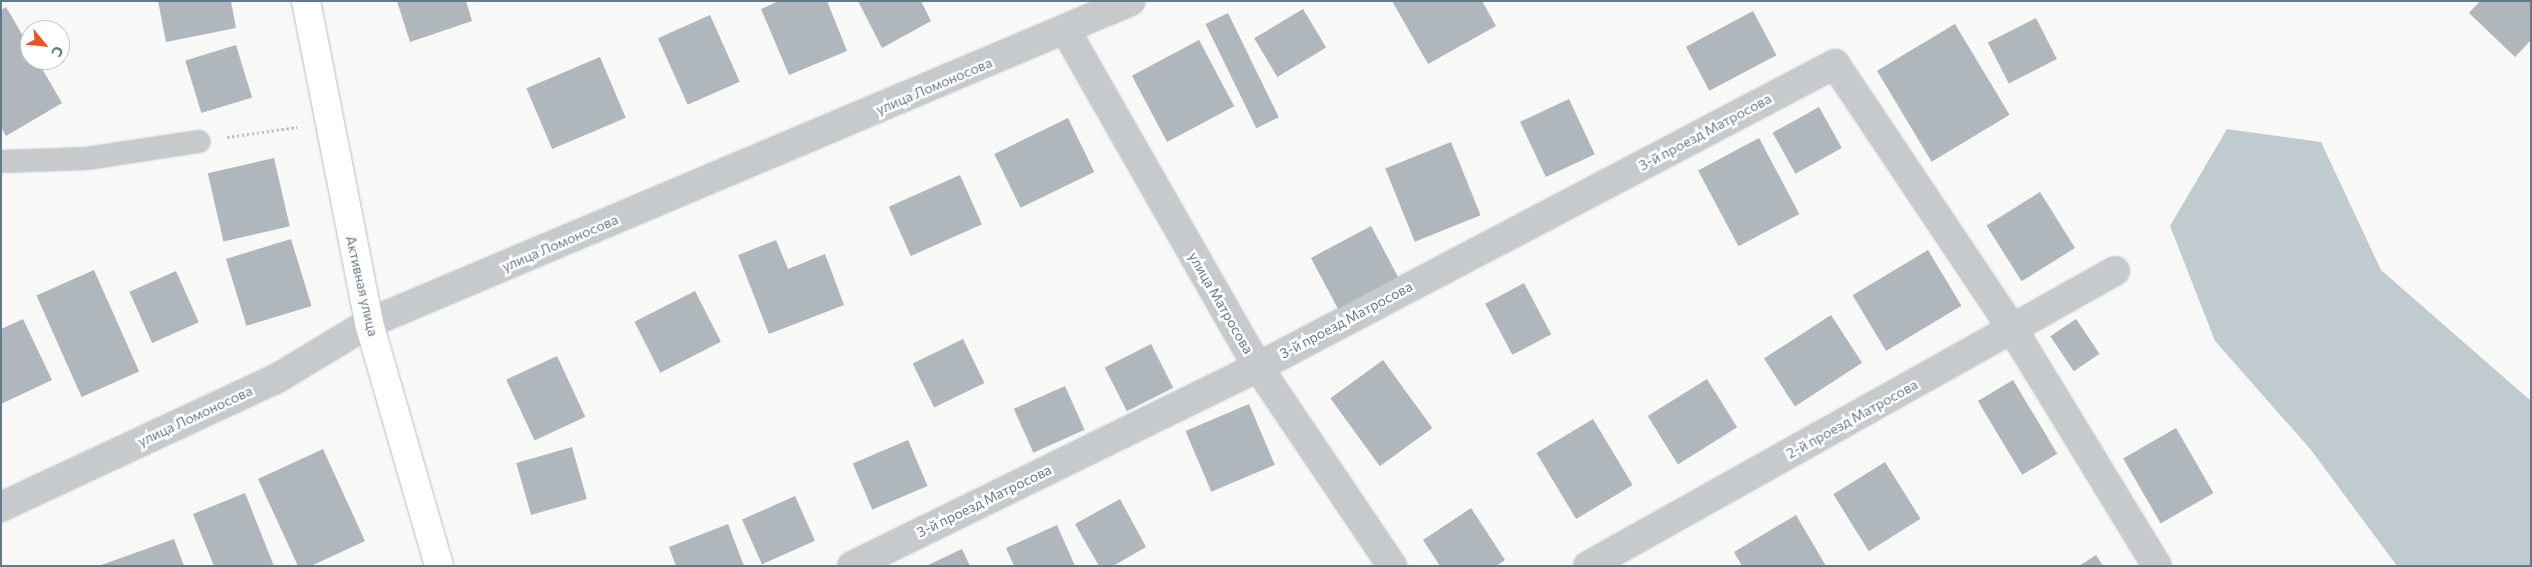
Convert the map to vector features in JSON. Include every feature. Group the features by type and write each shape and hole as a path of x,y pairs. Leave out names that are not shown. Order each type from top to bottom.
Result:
{"main road":[{"name":"Активная улица","path":"306,1 327,122 369,323 439,566"}],"street":[{"name":"улица Ломоносова","path":"1,507 276,379 369,323 1066,31 1131,1"},
{"name":"улица Матросова","path":"1066,31 1258,367 1392,566"},
{"name":"3-й проезд Матросова","path":"852,566 1258,367 1835,64 2013,330"},
{"name":"2-й проезд Матросова","path":"1588,566 2013,330 2115,271"},
{"path":"2013,330 2158,566"}],"lane":[{"path":"1,161 86,158 199,141"}],"path":[{"path":"199,141 327,122"}],"shaded area":[{"path":"2227,129 2321,142 2381,270 2531,401 2531,566 2397,566 2311,450 2215,341 2170,226"}],"building":[{"path":"158,1 231,1 236,28 166,42"},
{"path":"397,1 466,1 472,21 410,42"},
{"path":"779,1 827,1 847,51 789,75 761,9"},
{"path":"858,1 921,1 931,21 882,48"},
{"path":"1392,1 1482,1 1496,26 1428,64"},
{"path":"2480,1 2531,1 2531,40 2515,57 2469,13"},
{"path":"6,7 20,31 20,70 43,70 62,103 6,136 1,127 1,10"},
{"path":"1303,9 1326,48 1277,77 1254,38"},
{"path":"1753,11 1776,55 1709,91 1686,47"},
{"path":"1228,13 1279,117 1256,128 1206,24"},
{"path":"710,15 740,82 688,105 658,38"},
{"path":"2036,18 2057,59 2009,84 1988,43"},
{"path":"1955,24 2010,115 1932,162 1877,71"},
{"path":"1199,40 1234,106 1167,142 1132,76"},
{"path":"236,45 252,98 201,113 185,60"},
{"path":"600,57 626,118 552,149 526,88"},
{"path":"1569,99 1595,154 1546,177 1520,122"},
{"path":"1819,107 1842,148 1795,174 1773,133"},
{"path":"1068,118 1094,172 1021,208 994,154"},
{"path":"1759,138 1799,214 1738,246 1698,170"},
{"path":"1451,142 1481,215 1415,242 1385,169"},
{"path":"274,158 290,226 223,242 208,173"},
{"path":"960,175 982,224 911,256 889,207"},
{"path":"2040,192 2075,248 2022,281 1987,225"},
{"path":"1371,226 1398,277 1338,309 1311,258"},
{"path":"291,239 311,306 246,326 226,259"},
{"path":"776,240 788,269 825,254 844,305 769,334 738,255"},
{"path":"1928,250 1961,306 1886,351 1853,295"},
{"path":"94,270 139,371 82,397 36,296"},
{"path":"176,271 199,322 152,343 129,292"},
{"path":"1524,283 1551,334 1512,355 1485,304"},
{"path":"695,291 721,342 660,373 634,322"},
{"path":"1831,315 1862,363 1795,406 1764,359"},
{"path":"23,319 52,380 1,404 1,329"},
{"path":"2076,319 2099,354 2074,371 2050,336"},
{"path":"963,339 984,383 934,408 913,364"},
{"path":"1151,344 1173,388 1127,411 1105,368"},
{"path":"557,356 585,417 535,440 506,380"},
{"path":"1383,360 1432,428 1380,466 1330,398"},
{"path":"1707,379 1737,427 1678,464 1648,416"},
{"path":"2013,380 2057,454 2022,475 1978,401"},
{"path":"1065,386 1085,430 1033,453 1014,409"},
{"path":"1249,404 1275,465 1211,492 1185,431"},
{"path":"1593,419 1633,485 1576,519 1536,453"},
{"path":"2176,428 2214,493 2161,523 2123,459"},
{"path":"908,440 928,486 872,509 853,463"},
{"path":"572,447 587,499 531,515 516,463"},
{"path":"323,449 365,541 311,566 298,566 258,479"},
{"path":"1885,462 1921,519 1869,551 1833,494"},
{"path":"245,493 274,566 214,566 193,514"},
{"path":"795,496 815,541 762,564 742,520"},
{"path":"1120,499 1146,547 1113,566 1099,566 1075,524"},
{"path":"1471,508 1505,560 1496,566 1440,566 1423,540"},
{"path":"1796,515 1826,566 1742,566 1734,552"},
{"path":"728,524 744,566 676,566 669,547"},
{"path":"1057,525 1075,566 1014,566 1006,548"},
{"path":"174,539 184,566 101,566 101,565"},
{"path":"962,549 970,566 926,566"},
{"path":"2096,555 2103,566 2079,566"}]}
